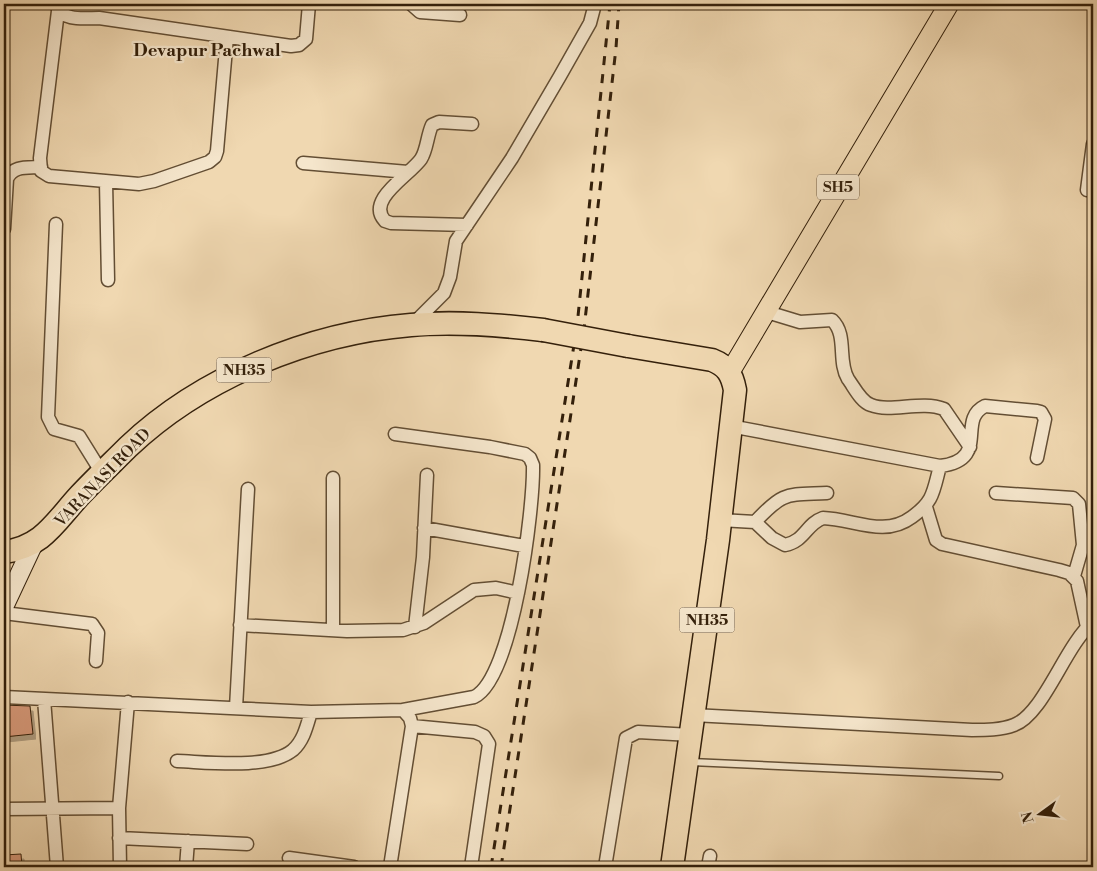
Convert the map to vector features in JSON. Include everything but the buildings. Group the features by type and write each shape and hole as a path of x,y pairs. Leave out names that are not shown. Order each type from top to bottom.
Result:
{"highway":[{"name":"VARANASI ROAD","path":"4,552 19,550 34,543 49,532 102,473 154,424 209,388 253,366 298,349 339,338 411,325 494,324 543,330 712,360 722,364 730,372"},
{"name":"NH35","path":"672,867 720,520 735,390 730,372"}],"main road":[{"name":"SH5","path":"730,372 949,4"}],"street":[{"path":"57,7 69,17 99,18 291,46 299,45 306,39 309,4"},
{"path":"411,4 420,12 460,16"},
{"path":"411,325 444,293 450,277 454,247 512,158 560,76 590,23 595,4"},
{"path":"57,7 40,158 41,171 49,176 126,184 154,181 204,164 215,157 227,37"},
{"path":"467,225 385,221 380,213 383,198 424,154 432,125 439,122 472,124"},
{"path":"1087,190 1093,144"},
{"path":"303,163 408,172"},
{"path":"4,229 7,178 9,173 15,169 40,167"},
{"path":"106,182 108,280"},
{"path":"56,224 48,417 54,429 79,436 102,473"},
{"path":"767,312 800,322 832,320 840,331 847,376 866,402 879,406 928,405 944,409 970,446"},
{"path":"730,426 940,466 956,463 964,458 970,446 974,415 978,409 985,406 1036,411 1041,412 1045,419 1037,458"},
{"path":"4,697 311,712 403,710 474,697 485,690 505,648 518,593 533,478 533,465 530,458 525,454 490,446 395,434"},
{"path":"720,520 755,522 772,538 785,545 801,539 816,520 823,518 888,528 903,524 926,507 933,492 940,466"},
{"path":"415,627 427,475"},
{"path":"333,478 333,630"},
{"path":"236,708 248,488"},
{"path":"755,522 780,498 795,494 827,493"},
{"path":"996,493 1073,498 1076,500 1079,504 1082,545 1074,576"},
{"path":"605,867 626,738 638,732 692,725 997,729 1015,725 1031,714 1074,643 1090,624 1078,582 1074,576 1059,570 942,544 934,534 926,507"},
{"path":"424,528 524,546"},
{"path":"4,607 34,543"},
{"path":"240,625 392,631 415,627 435,617 474,590 496,588 518,593"},
{"path":"4,613 92,624 98,633 96,660"},
{"path":"44,699 54,808 57,867"},
{"path":"120,867 119,808 128,702"},
{"path":"390,867 412,726 410,718 403,710"},
{"path":"176,761 256,762 282,757 300,742 311,712"},
{"path":"412,726 476,732 484,736 489,744 471,867"},
{"path":"4,809 119,808"},
{"path":"120,838 247,844"},
{"path":"186,867 188,841"},
{"path":"289,858 354,867"}],"lane":[{"path":"687,762 999,776"}],"railway":[{"path":"491,867 577,326 610,4"},
{"path":"501,867 584,329 616,48 619,4"}],"district":[{"name":"Devapur Pachwal","path":"207,50"}]}
